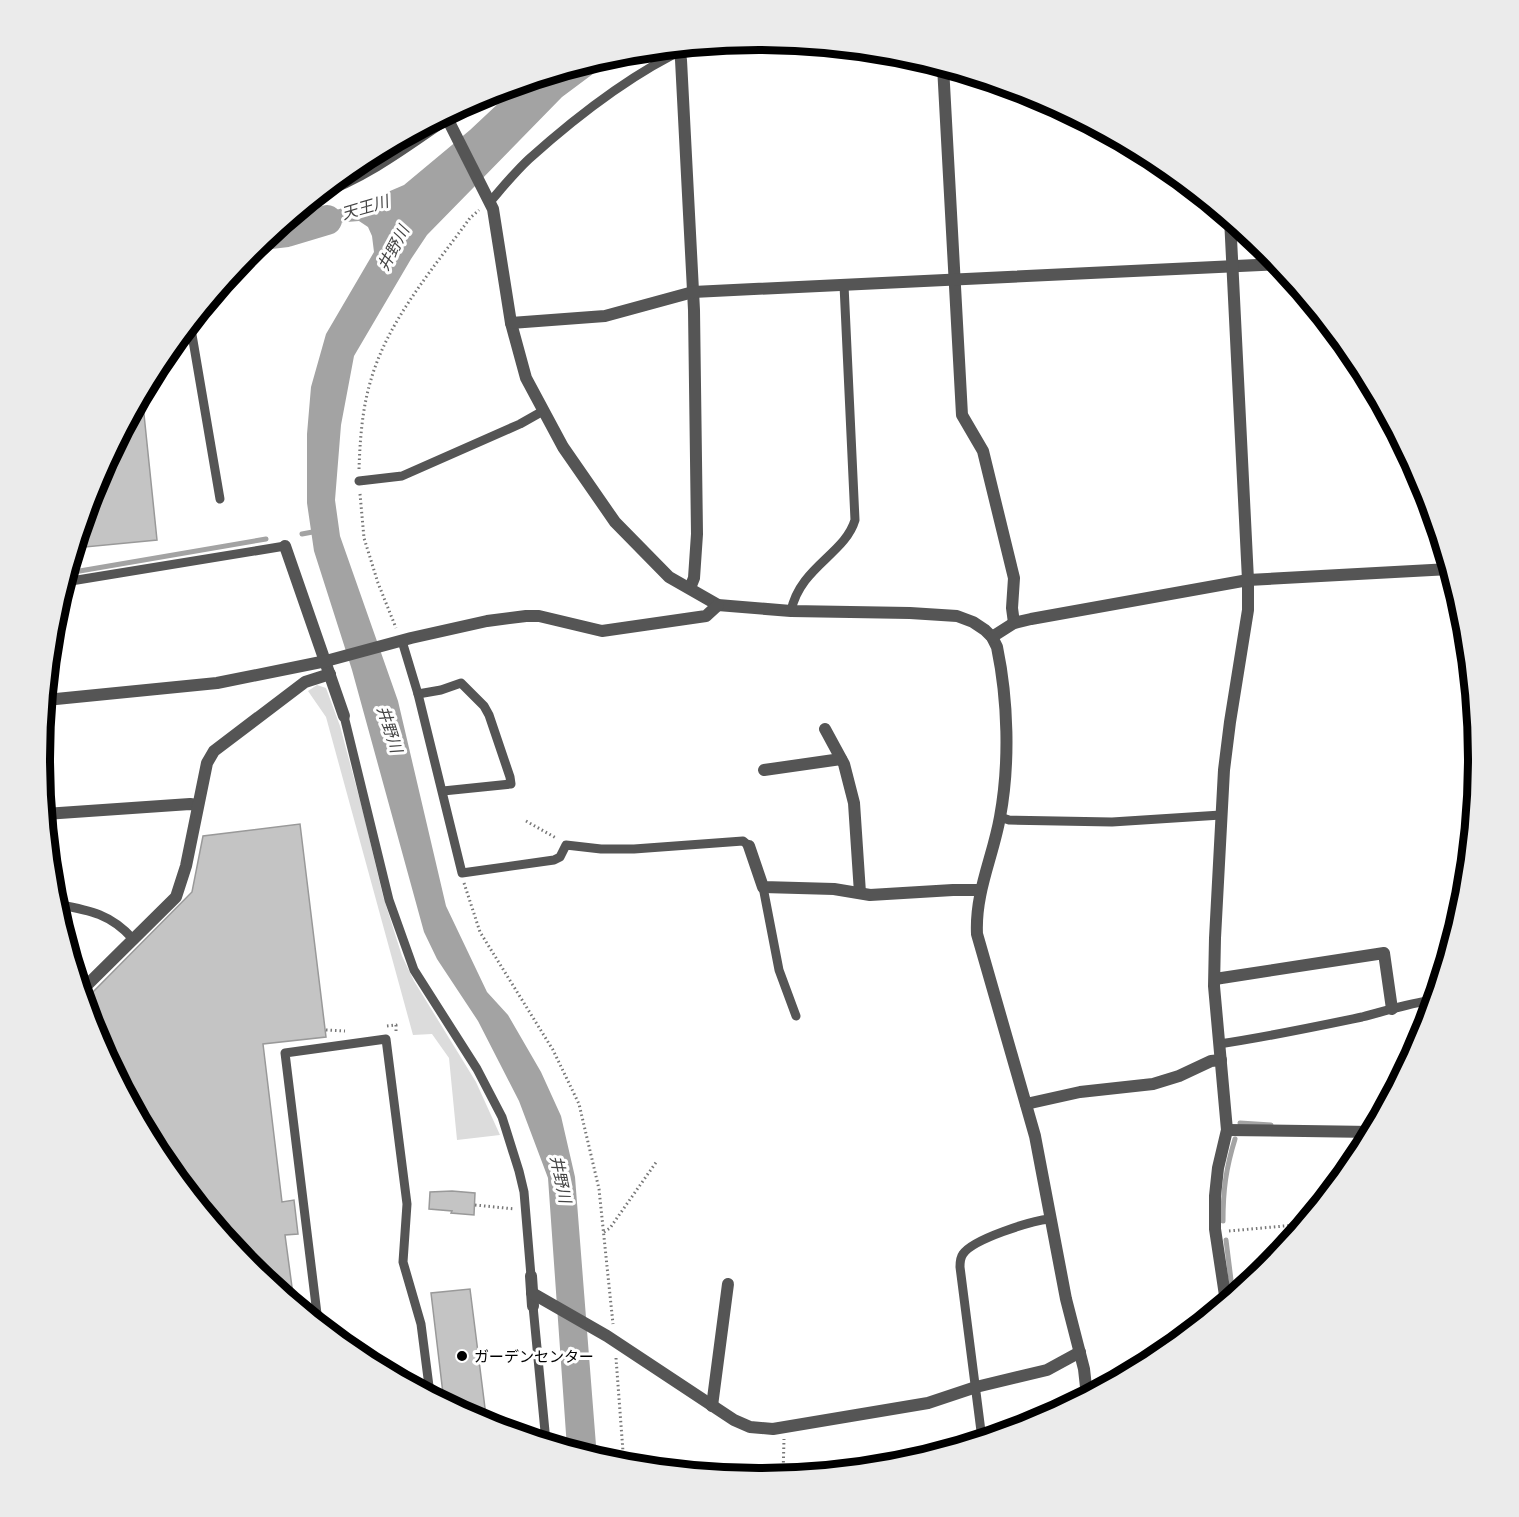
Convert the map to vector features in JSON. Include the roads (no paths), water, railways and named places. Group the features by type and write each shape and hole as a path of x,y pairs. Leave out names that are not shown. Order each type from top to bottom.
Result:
{"street":[{"path":"680,55 693,292 697,534 694,578 690,588"},
{"path":"943,74 962,415 983,451 1014,578 1012,608 1014,624"},
{"path":"448,122 485,203 493,209 511,323 526,378 563,447 615,522 669,577 718,605 791,611 957,616 973,622 992,637 1000,658 1006,728 1006,768 1000,817 980,890 976,914 977,934 1035,1136 1049,1219 1086,1387"},
{"path":"1225,1294 1216,1232 1215,1197 1218,1168 1227,1130 1215,979 1221,815 1230,722 1248,610 1230,228"},
{"path":"511,323 605,316 693,292 1268,264"},
{"path":"285,546 330,665 344,716"},
{"path":"992,637 1014,624 1248,580 1442,569"},
{"path":"53,699 217,683 330,665 399,639 487,621 539,616 602,632 697,618 705,616 718,605"},
{"path":"87,984 176,897 186,866 207,764 214,751 330,665"},
{"path":"825,729 841,759 854,803 860,893"},
{"path":"764,770 841,759"},
{"path":"53,813 197,805"},
{"path":"748,846 763,887 834,889 870,895 980,890"},
{"path":"1215,979 1384,953 1392,1009"},
{"path":"1026,1104 1080,1092 1153,1084 1179,1076 1211,1061 1221,1060"},
{"path":"1227,1130 1362,1132"},
{"path":"531,1276 535,1299 610,1331 712,1406 734,1420 750,1426 773,1429 928,1403 976,1387 1047,1370 1080,1352"},
{"path":"712,1406 728,1284"}],"lane":[{"path":"485,203 529,160 571,124 616,89 669,56"},
{"path":"343,186 379,167 442,125"},
{"path":"791,611 793,600 806,578 849,534 855,520 844,285"},
{"path":"192,334 220,499"},
{"path":"359,481 402,476 520,424 543,411"},
{"path":"74,581 285,546"},
{"path":"399,639 418,694 462,873 554,860 560,857 566,845 601,849 634,849 742,841 748,846"},
{"path":"418,694 441,690 460,683 484,706 489,715 510,777 511,784 443,791"},
{"path":"344,716 390,900 414,970 490,1091 502,1117 519,1171 526,1209 531,1276"},
{"path":"1000,817 1009,820 1112,822 1221,815"},
{"path":"763,887 776,960 796,1016"},
{"path":"66,906 102,914 134,939"},
{"path":"1219,1044 1312,1028 1409,1003 1426,1001"},
{"path":"317,1312 285,1053 386,1039 407,1204 403,1262 421,1324 429,1385"},
{"path":"981,1432 960,1259 969,1247 984,1239 1049,1219"},
{"path":"535,1299 545,1434"}],"water":[{"name":"井野川","path":"601,68 562,97 427,235 411,259 354,356 341,425 335,500 340,536 398,701 446,906 487,992 508,1015 541,1072 561,1116 575,1177 596,1448 566,1440 548,1178 519,1101 478,1021 437,959 424,932 352,670 314,551 307,503 307,434 311,387 326,334 374,252 368,227 359,221 334,223 298,235 287,232 300,221 369,200 404,185 470,130 505,97"}],"waterway":[{"name":"天王川","path":"284,232 327,220"},
{"path":"302,534 318,531"},
{"path":"76,572 266,539"},
{"path":"1240,1123 1271,1125"},
{"path":"1223,1221 1226,1179 1235,1139"},
{"path":"1226,1240 1232,1287"}],"place":[{"name":"ガーデンセンター","path":"462,1356"}]}
